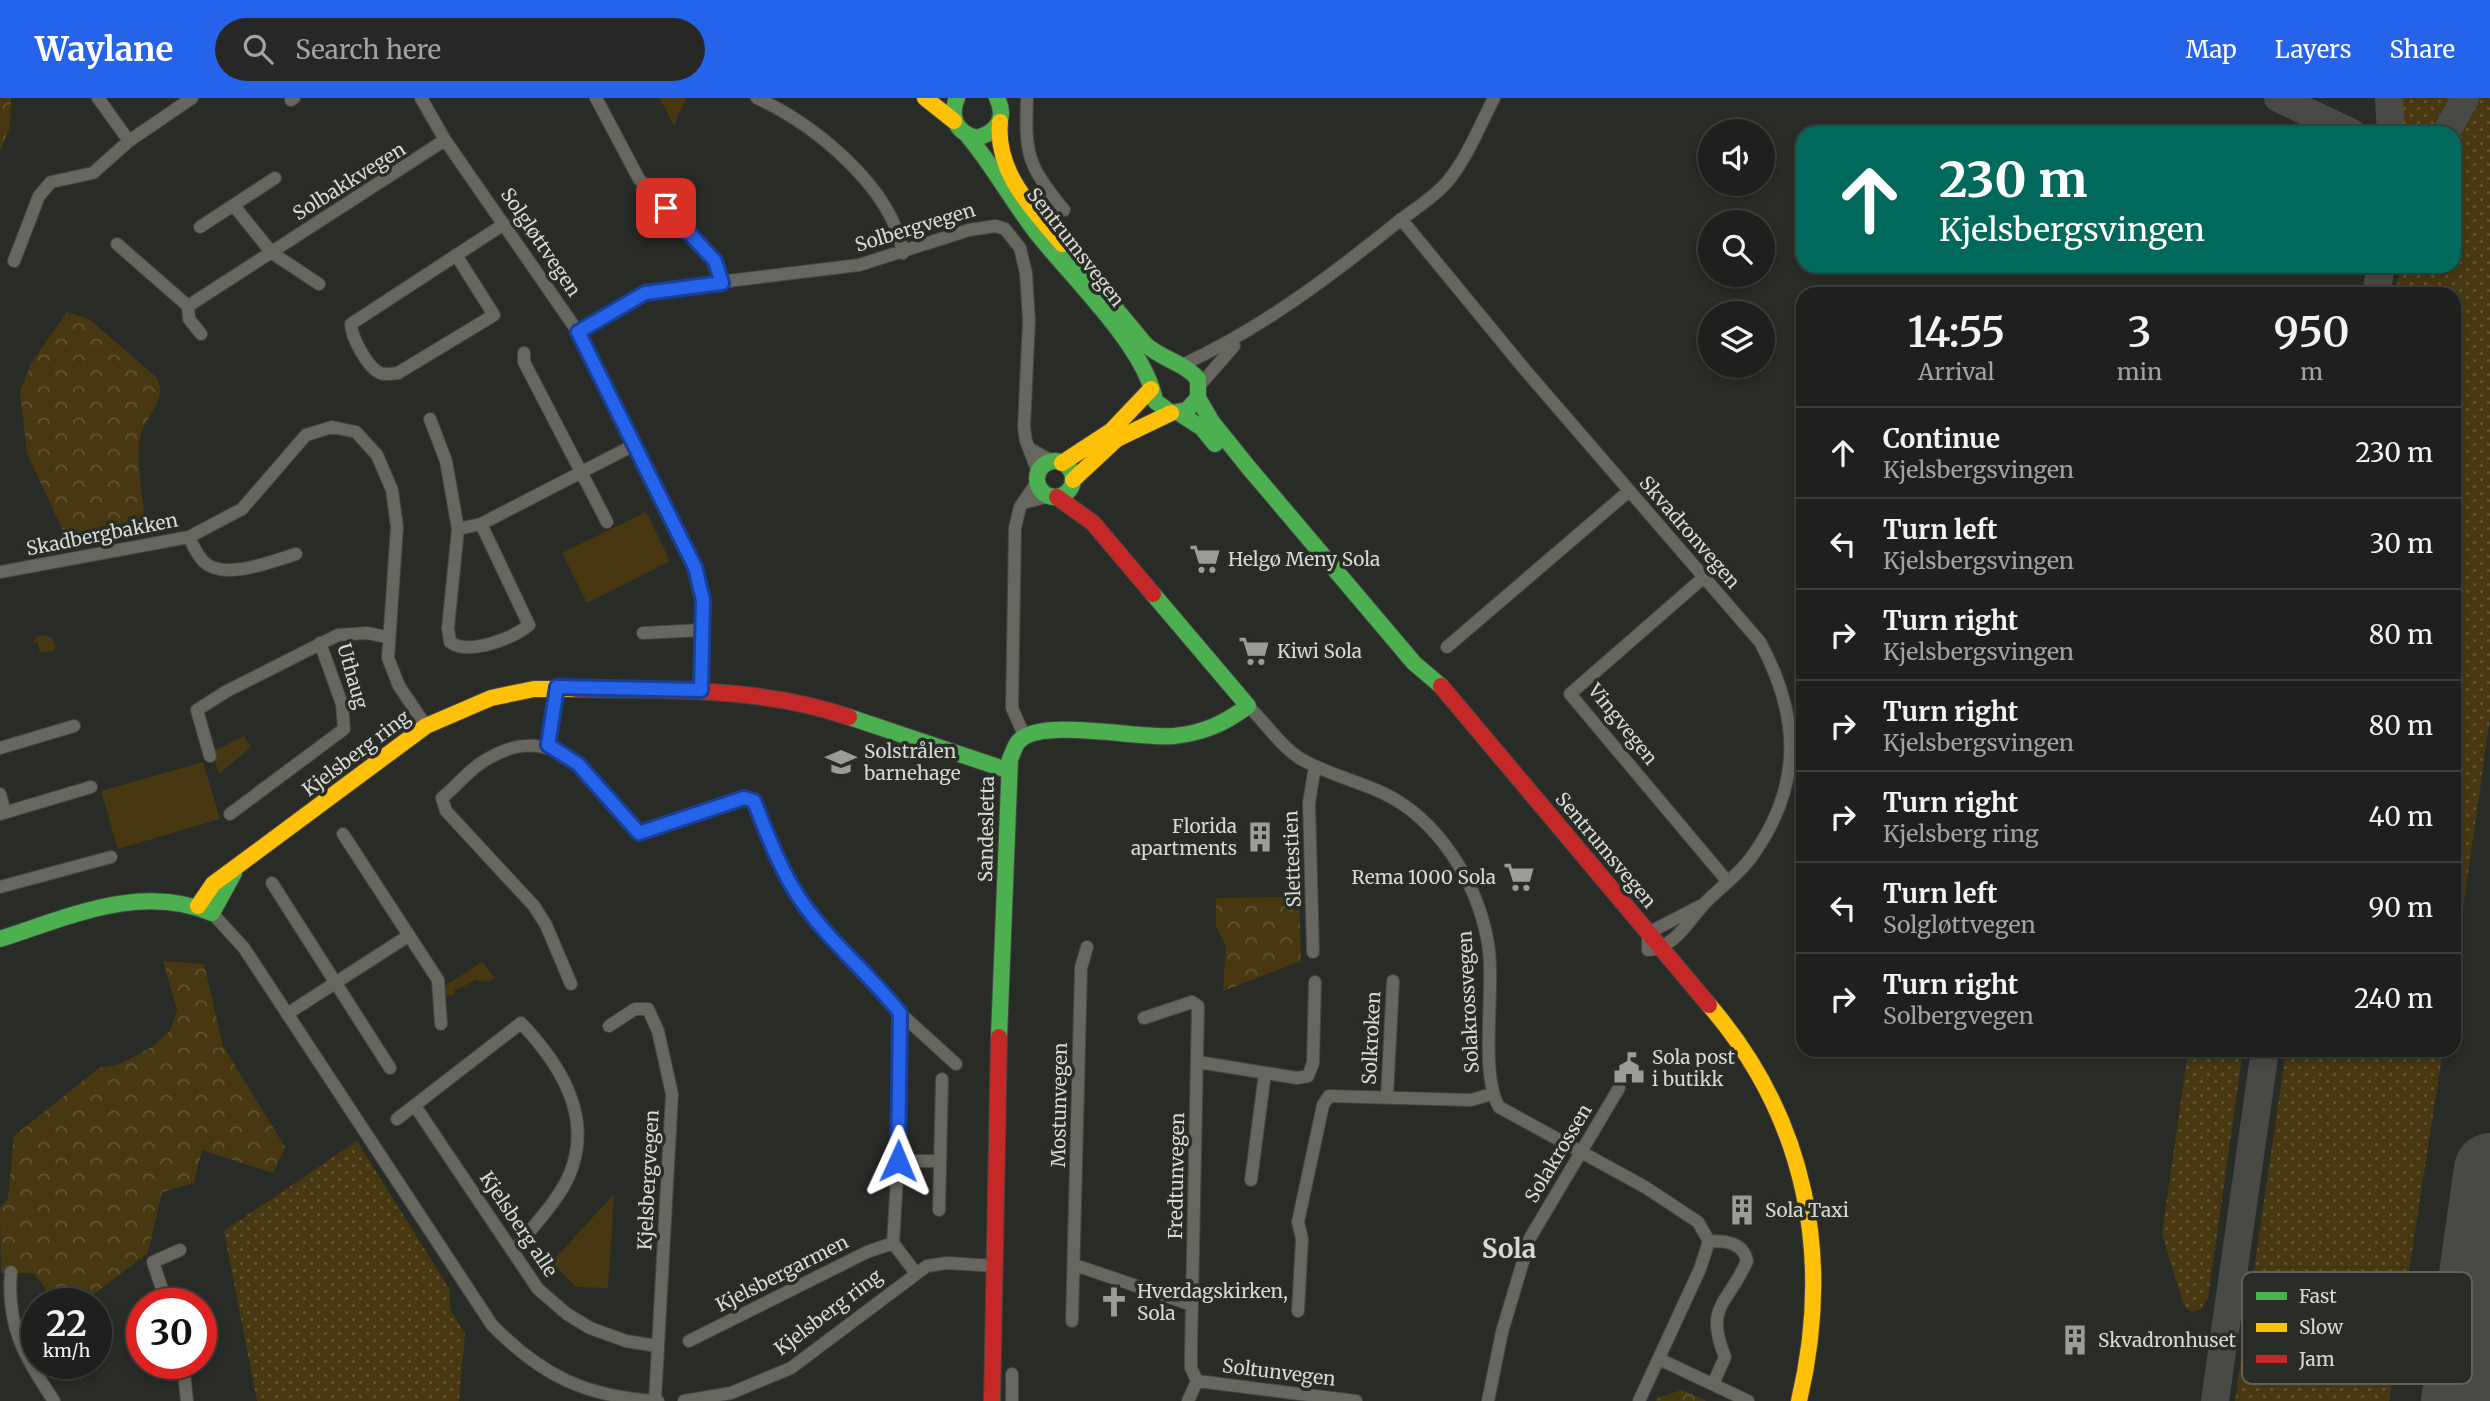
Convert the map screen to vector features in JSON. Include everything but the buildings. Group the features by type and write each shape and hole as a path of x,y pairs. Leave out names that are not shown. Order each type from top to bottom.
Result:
{"main road":[{"name":"Sentrumsvegen","path":"925,98 954,121 985,155 1031,226 1138,357 1159,407 1202,428 1736,1037 1770,1096 1795,1157 1810,1217 1816,1270 1814,1325 1799,1401"},
{"path":"954,121 952,113 957,98"},
{"name":"Sentrumsvegen","path":"999,100 998,142 1002,160 1021,194 1142,341 1155,354 1194,373 1212,422 1414,663 1436,681 1653,944 1733,1054 1760,1100 1785,1161 1798,1218 1804,1279 1800,1333 1786,1401"},
{"path":"968,136 985,137 1000,122"},
{"path":"1093,523 1041,491 1037,477 1057,462 1114,429 1138,409 1160,371 1178,365"},
{"path":"1053,497 1070,488 1086,463 1126,433 1145,421 1194,405 1199,392"},
{"path":"1024,735 1042,730 1188,734 1228,722 1248,706 1093,523 1072,473 1057,462"},
{"name":"Kjelsberg ring","path":"205,910 234,872 426,726 491,698 557,687 701,690 804,702 1007,770"},
{"name":"Sandesletta","path":"992,1401 997,1093 1007,770 1014,749 1024,735"},
{"path":"0,939 136,899 174,901 205,910"}],"street":[{"path":"98,98 130,141"},
{"path":"14,261 45,187 51,181 93,173 130,141 192,98"},
{"name":"Solgløttvegen","path":"421,98 445,140 578,332 695,567 703,600 701,690"},
{"path":"596,98 639,179 715,261 722,283"},
{"path":"757,98 814,134 864,178 894,218 903,253"},
{"path":"1027,98 1026,146 1029,161 1064,210"},
{"path":"1178,365 1249,331 1339,270 1448,181 1494,98"},
{"name":"Solbakkvegen","path":"188,306 445,140"},
{"path":"200,227 235,207 275,178"},
{"path":"235,207 272,253 319,284"},
{"name":"Skvadronvegen","path":"1401,219 1759,642 1779,678 1791,733 1790,767 1783,796 1759,845 1728,882 1653,944"},
{"path":"456,255 494,315 398,373 385,375 376,371 352,333 351,324 504,223"},
{"name":"Solbergvegen","path":"578,332 645,293 859,265 987,225 1005,229 1020,248 1026,273 1029,321 1024,427 1037,477"},
{"path":"117,244 188,306 189,318 201,334"},
{"path":"1199,392 1222,357 1249,331"},
{"path":"524,353 524,362 607,522"},
{"path":"429,419 446,461 458,529 449,639 452,644 461,647 486,644 529,625 481,524"},
{"name":"Skadbergbakken","path":"0,572 189,537 242,509 306,435 332,427 356,432 377,454 387,472 396,512 387,637 393,673 426,726"},
{"path":"458,529 481,524 634,445"},
{"path":"1030,449 1057,462"},
{"path":"1024,735 1012,708 1015,528 1023,503 1037,477"},
{"path":"1447,647 1629,491"},
{"path":"1023,503 1053,497"},
{"path":"189,537 205,564 217,569 250,568 296,554"},
{"name":"Vingvegen","path":"1703,578 1570,694 1728,882"},
{"path":"643,633 703,630"},
{"name":"Uthaug","path":"230,814 344,729 342,704 320,643 338,635 368,634 387,637"},
{"path":"210,756 197,710 227,691 320,643"},
{"path":"548,745 557,687"},
{"name":"Solakrossvegen","path":"1248,706 1286,748 1315,766 1370,787 1410,810 1433,832 1464,875 1481,911 1488,943 1492,1094 1503,1110 1645,1187 1698,1222 1709,1241"},
{"path":"0,748 74,726"},
{"path":"571,984 546,925 534,906 436,807 442,798 479,765 512,750 548,745 578,764 639,833 715,806 750,798 754,801 769,841 799,898 842,952 900,1013 956,1064"},
{"name":"Slettestien","path":"1313,951 1309,803 1315,766"},
{"path":"0,794 2,813 91,787"},
{"path":"343,834 438,980 441,1024"},
{"path":"0,887 111,857"},
{"path":"272,883 390,1068"},
{"name":"Skvadronvegen","path":"1653,944 1704,904"},
{"path":"205,910 244,948 492,1325 527,1358 576,1386 623,1398 657,1401"},
{"path":"287,1014 408,936"},
{"name":"Mostunvegen","path":"1072,1321 1081,968 1087,947"},
{"name":"Solkroken","path":"1387,1096 1393,981"},
{"path":"1198,1062 1297,1078 1308,1076 1313,1063 1315,982"},
{"name":"Fredtunvegen","path":"1144,1018 1192,1002 1196,1003 1199,1010 1191,1368 1197,1381"},
{"name":"Kjelsbergvegen","path":"609,1026 635,1009 648,1009 659,1031 672,1094 657,1346 657,1401"},
{"path":"900,1013 898,1161 893,1243 915,1272"},
{"path":"397,1119 520,1023 564,1078 576,1111 577,1133 568,1177 513,1252"},
{"path":"1251,1180 1265,1073"},
{"path":"939,1210 938,1161 942,1079"},
{"name":"Solakrossen","path":"1488,1401 1522,1258 1530,1238 1619,1088"},
{"name":"Solkroken","path":"1298,1311 1302,1239 1298,1222 1323,1105 1329,1096 1471,1100 1492,1094"},
{"name":"Kjelsberg alle","path":"415,1106 538,1289 567,1314 590,1328 626,1341 657,1346"},
{"path":"898,1161 938,1161"},
{"path":"1639,1401 1700,1269 1709,1241 1730,1242 1739,1246 1747,1261 1720,1305 1716,1318 1716,1335 1725,1357 1713,1384"},
{"name":"Kjelsbergarmen","path":"689,1341 867,1252 893,1243"},
{"path":"162,1288 153,1262 180,1250"},
{"name":"Kjelsberg ring","path":"684,1401 731,1393 773,1378 815,1353 915,1272 932,1264 996,1266"},
{"path":"1074,1265 1192,1306"},
{"path":"11,1272 11,1304 22,1352 47,1398"},
{"path":"1659,1359 1748,1401"},
{"path":"1012,1374 1012,1401"},
{"path":"185,1379 187,1401"},
{"path":"1188,1401 1197,1381"},
{"name":"Soltunvegen","path":"1197,1381 1356,1401"}],"green space":[{"path":"0,98 11,98 10,127 0,151"},
{"path":"686,98 674,125 660,99"},
{"path":"2401,98 2449,98 2433,126 2404,126"},
{"path":"2480,98 2490,98 2490,718 2461,923 2461,287 2397,287 2399,273 2461,273 2461,136"},
{"path":"67,312 89,319 157,378 160,387 158,401 140,438 139,466 144,515 142,523 130,534 76,539 63,531 27,453 20,392 31,363"},
{"path":"646,512 670,561 587,603 562,553"},
{"path":"37,636 52,638 56,647 53,651 40,653 38,643 33,643"},
{"path":"244,736 251,747 219,774 212,752"},
{"path":"203,762 220,819 118,849 101,791"},
{"path":"1299,897 1301,961 1223,991 1226,946 1216,926 1216,898"},
{"path":"163,961 204,964 223,1046 285,1147 273,1173 202,1150 194,1183 162,1192 148,1253 102,1288 45,1288 34,1273 1,1273 0,1208 8,1198 14,1136 99,1068 120,1064 152,1047 170,1031 177,1010"},
{"path":"482,962 495,978 488,982 476,980 455,990 454,995 445,996 445,986"},
{"path":"2187,1057 2242,1057 2208,1298 2201,1309 2192,1312 2184,1306 2162,1234"},
{"path":"2285,1057 2442,1057 2409,1272 2254,1272"},
{"path":"357,1141 450,1290 450,1309 465,1334 459,1401 257,1401 224,1231"},
{"path":"614,1194 608,1288 576,1287 552,1262"},
{"path":"2242,1353 2242,1384 2392,1384 2389,1401 2235,1401"},
{"path":"1682,1390 1707,1401 1656,1401 1657,1398"}],"taxiway":[{"path":"2278,98 2337,126"},
{"path":"2389,98 2391,126"},
{"path":"2450,126 2465,98"},
{"path":"2377,287 2380,273"},
{"path":"2215,1401 2264,1057"}],"runway":[{"path":"2472,1296 2490,1169"},
{"path":"2457,1401 2459,1384"}],"traffic: fast":[{"path":"957,98 954,111 956,123 963,132 976,138 990,132 998,124 1001,112 997,98"},
{"path":"968,136 1036,232 1123,336 1149,380 1155,401 1171,413 1187,410 1198,398 1198,379 1145,344 1062,244"},
{"path":"1198,398 1212,422 1249,468 1414,663 1441,686"},
{"path":"1179,413 1202,428 1215,444"},
{"path":"1055,461 1068,466 1073,479 1068,492 1055,497 1042,492 1037,479 1042,466 1055,461"},
{"path":"999,1037 1010,759 1018,742 1032,734 1070,730 1158,736 1185,735 1214,726 1248,706 1153,594"},
{"path":"849,717 1007,770"},
{"path":"0,939 78,913 131,902 158,901 212,913 234,873"}],"traffic: slow":[{"path":"925,98 954,121"},
{"path":"1000,122 1003,157 1010,173 1028,203 1062,244"},
{"path":"1062,463 1111,431 1151,389"},
{"path":"1073,480 1117,439 1171,413"},
{"path":"198,906 213,884 426,726 491,698 534,689 576,689"},
{"path":"1709,1005 1742,1049 1769,1095 1790,1142 1803,1192 1811,1242 1813,1294 1809,1347 1799,1401"}],"traffic: jam":[{"path":"1057,497 1093,523 1153,594"},
{"path":"1441,686 1709,1005"},
{"path":"576,689 680,690 748,695 816,707 849,717"},
{"path":"992,1401 999,1037"}],"place":[{"name":"Helgø Meny Sola","path":"1205,559"},
{"name":"Kiwi Sola","path":"1254,651"},
{"name":"Solstrålen barnehage","path":"841,762"},
{"name":"Florida apartments","path":"1260,837"},
{"name":"Rema 1000 Sola","path":"1519,877"},
{"name":"Sola post i butikk","path":"1629,1068"},
{"name":"Sola Taxi","path":"1742,1210"},
{"name":"Hverdagskirken, Sola","path":"1114,1302"},
{"name":"Skvadronhuset","path":"2075,1340"}],"district":[{"name":"Sola","path":"1509,1248"}],"route":[{"path":"666,208 715,261 722,283 645,293 578,332 695,567 703,600 701,690 557,687 548,745 578,764 639,833 715,806 744,798 754,801 769,841 799,898 842,952 900,1013 898,1161"}]}
